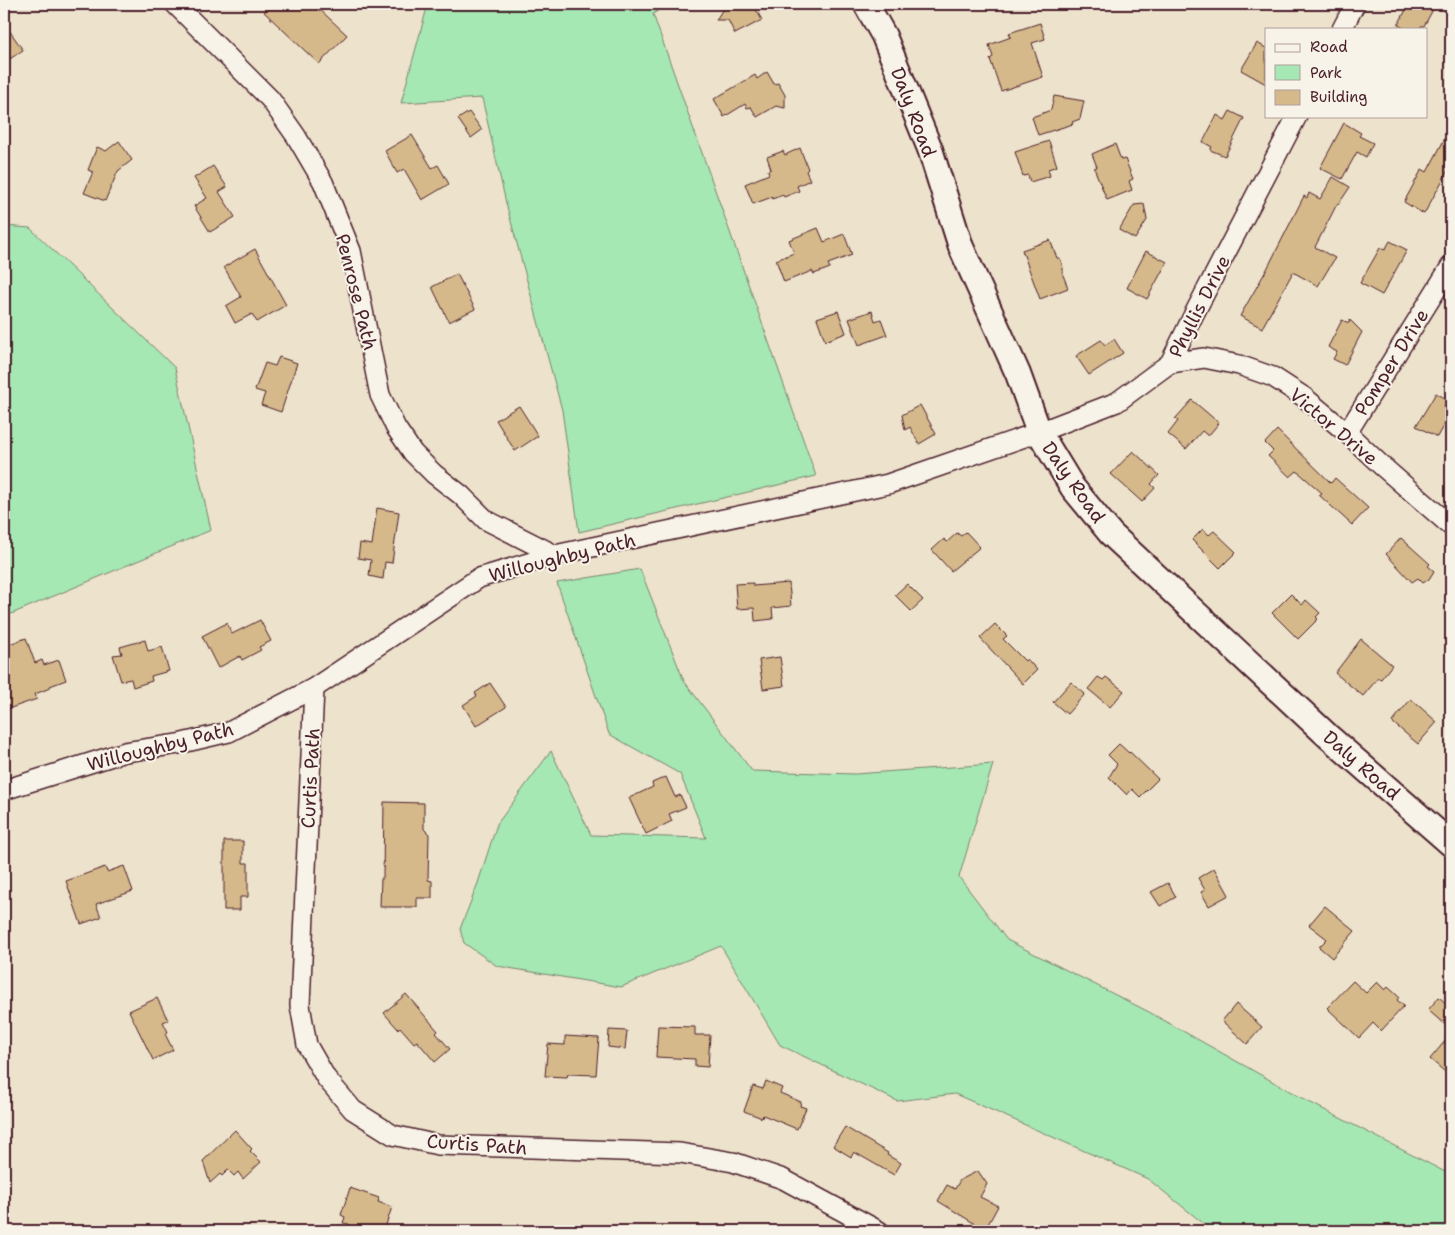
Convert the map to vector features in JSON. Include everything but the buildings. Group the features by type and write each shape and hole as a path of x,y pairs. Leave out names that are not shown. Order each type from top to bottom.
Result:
{"street":[{"name":"Penrose Path","path":"174,4 270,99 296,136 324,182 351,251 380,395 396,428 413,453 434,474 461,495 486,520 555,555"},
{"name":"Daly Road","path":"866,4 884,36 930,149 962,247 1018,374 1039,432 1073,488 1111,534 1329,737 1451,844"},
{"path":"1343,28 1355,4"},
{"name":"Phyllis Drive","path":"1039,432 1117,402 1170,363 1198,305 1296,118"},
{"name":"Pomper Drive","path":"1347,433 1451,266"},
{"name":"Victor Drive","path":"1170,363 1204,358 1239,365 1273,377 1304,397 1451,526"},
{"name":"Willoughby Path","path":"4,790 125,752 178,744 230,732 314,688 479,578 555,555 888,484 1039,432"},
{"name":"Curtis Path","path":"314,688 300,1005 307,1045 326,1078 353,1110 393,1135 438,1145 680,1153 733,1162 783,1179 880,1231"}],"green space":[{"path":"428,4 668,4 653,14 816,476 579,532 562,410 506,203 482,98 401,103"},
{"path":"4,226 30,228 175,368 211,530 4,617"},
{"path":"640,569 684,681 752,771 855,774 993,764 959,877 1007,940 1149,1012 1309,1102 1451,1175 1451,1231 1213,1231 1148,1179 955,1094 897,1101 780,1045 721,946 621,987 497,966 464,943 460,929 478,883 497,824 551,751 591,835 706,838 680,774 609,734 557,583"}]}
